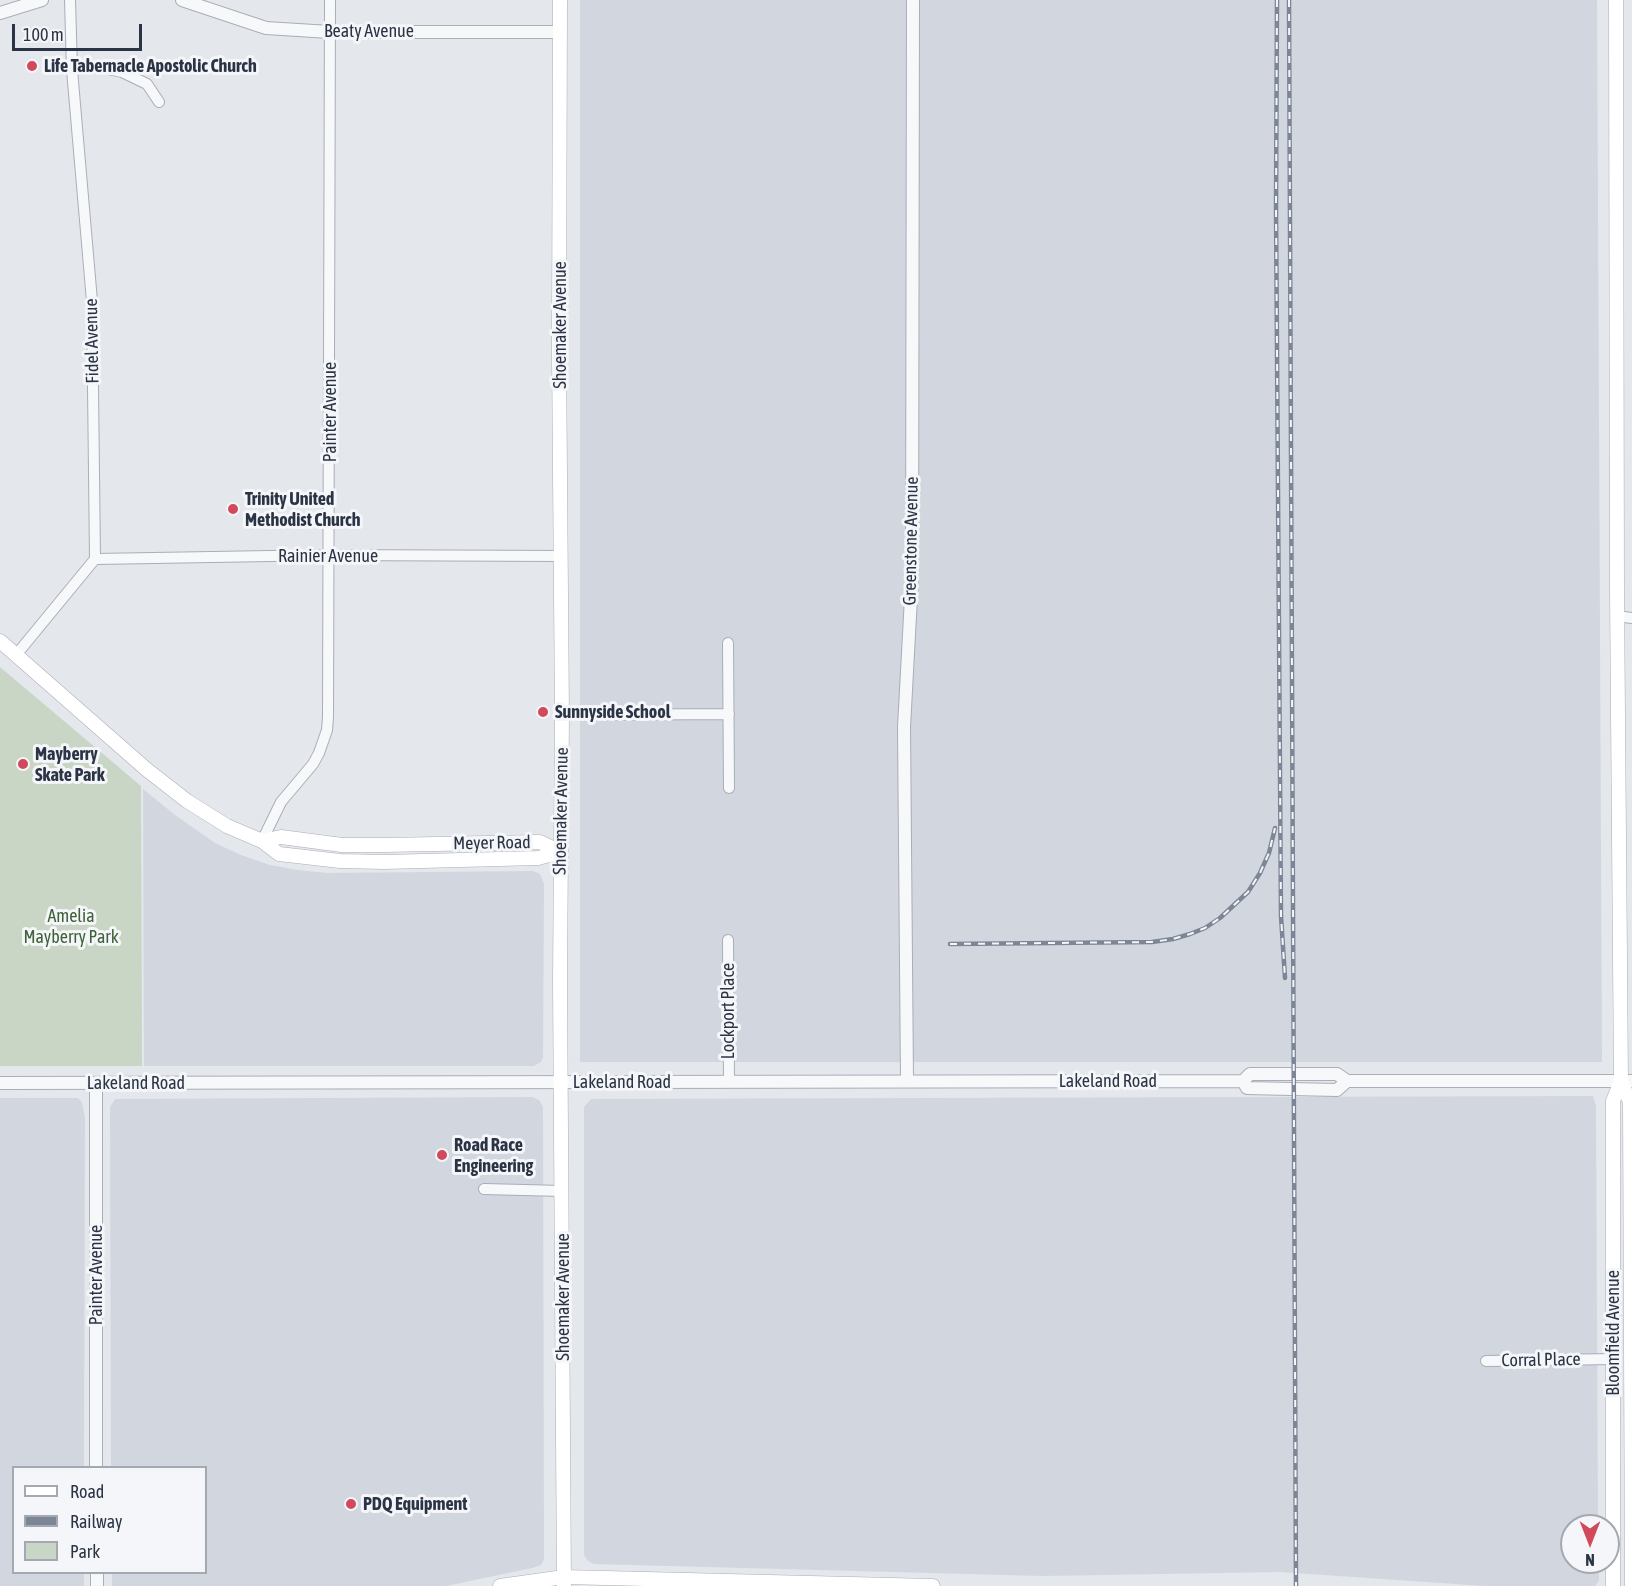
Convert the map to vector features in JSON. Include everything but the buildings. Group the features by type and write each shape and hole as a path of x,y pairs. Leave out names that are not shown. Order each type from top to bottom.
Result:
{"main road":[{"name":"Shoemaker Avenue","path":"560,0 559,352 562,556 564,1581"},
{"name":"Bloomfield Avenue","path":"1616,0 1617,616 1626,1081 1630,1102 1632,1586"},
{"name":"Meyer Road","path":"0,641 146,769 187,801 227,826 262,841 279,854 340,861 384,861 538,858 561,852"},
{"name":"Meyer Road","path":"262,841 281,837 342,845 540,842 561,852"},
{"path":"384,861 385,845"},
{"name":"Bloomfield Avenue","path":"1613,1586 1613,1101 1626,1081"},
{"name":"Corral Place","path":"1613,1359 1631,1359"},
{"path":"500,1586 564,1581 933,1586"}],"street":[{"path":"0,13 42,0"},
{"name":"Fidel Avenue","path":"70,0 72,70 92,302 95,559"},
{"name":"Beaty Avenue","path":"182,0 266,28 330,32 560,32"},
{"name":"Painter Avenue","path":"262,841 281,802 316,759 327,729 330,0"},
{"name":"Greenstone Avenue","path":"907,1082 904,727 912,579 913,0"},
{"path":"72,70 98,67 122,72 147,84 159,102"},
{"name":"Rainier Avenue","path":"95,559 329,555 562,556"},
{"path":"16,656 95,559"},
{"path":"1617,616 1632,618"},
{"path":"728,643 729,788"},
{"path":"562,715 729,714"},
{"name":"Lockport Place","path":"728,940 729,1082"},
{"name":"Lakeland Road","path":"0,1083 1243,1081 1248,1088 1338,1090 1347,1081 1626,1081"},
{"name":"Painter Avenue","path":"96,1083 96,1466"},
{"path":"484,1189 563,1191"},
{"name":"Corral Place","path":"1486,1361 1613,1359"}],"shaded area":[{"path":"580,0 1597,0 1602,1062 580,1062"},
{"path":"143,789 215,843 270,865 327,873 533,871 540,874 544,884 543,1057 541,1062 534,1066 144,1066"},
{"path":"1593,1096 1596,1106 1598,1514 1560,1514 1560,1574 1599,1574 1599,1581 1595,1586 1485,1586 1280,1572 1043,1576 594,1564 584,1555 584,1107 591,1099"},
{"path":"532,1097 539,1100 543,1107 544,1559 541,1565 446,1586 112,1586 112,1574 207,1574 207,1466 111,1466 110,1107 115,1099"},
{"path":"0,1098 78,1098 82,1102 85,1118 84,1466 12,1466 12,1574 84,1574 84,1586 0,1586"}],"green space":[{"name":"Amelia Mayberry Park","path":"0,667 141,786 142,1066 0,1066"}],"railway":[{"path":"1277,0 1276,208 1281,916 1285,978"},
{"path":"1289,0 1296,1586"},
{"path":"950,944 1152,942 1190,934 1220,918 1248,892 1269,853 1275,828"}],"place":[{"name":"Life Tabernacle Apostolic Church","path":"32,66"},
{"name":"Trinity United Methodist Church","path":"233,509"},
{"name":"Sunnyside School","path":"543,712"},
{"name":"Mayberry Skate Park","path":"23,764"},
{"name":"Road Race Engineering","path":"442,1155"},
{"name":"PDQ Equipment","path":"351,1504"}]}
